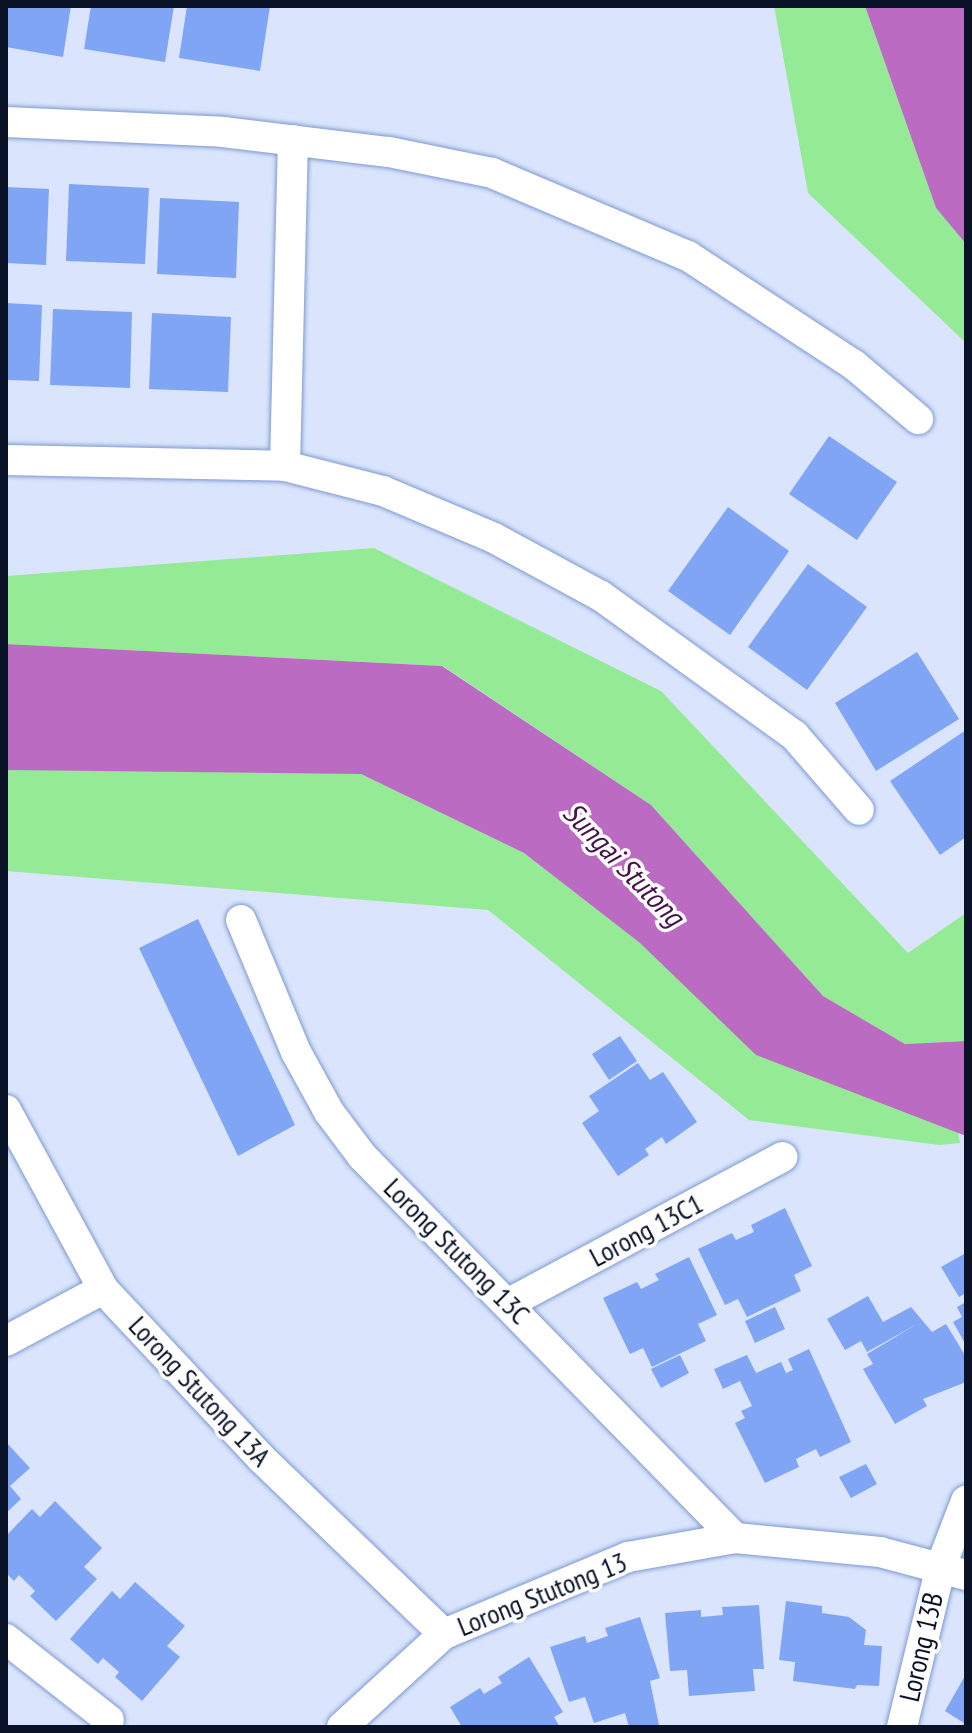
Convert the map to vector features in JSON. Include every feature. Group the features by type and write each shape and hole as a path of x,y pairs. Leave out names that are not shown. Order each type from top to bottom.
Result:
{"street":[{"path":"6,122 293,140 492,173 593,213 688,256 776,311 918,419"},
{"path":"285,466 293,140"},
{"path":"6,460 285,466 383,491 494,538 601,596 794,735 859,810"},
{"name":"Lorong Stutong 13C","path":"241,920 296,1052 329,1112 362,1156 509,1303 735,1538"},
{"name":"Lorong Stutong 13A","path":"6,1110 103,1289 261,1458 444,1634"},
{"name":"Lorong 13C1","path":"509,1303 783,1157"},
{"path":"6,1341 103,1289"},
{"name":"Lorong 13B","path":"902,1727 953,1571 966,1501"},
{"name":"Lorong Stutong 13","path":"342,1727 444,1634 628,1557 735,1538 880,1552 953,1571"},
{"path":"6,1639 109,1720"}],"green space":[{"path":"774,6 865,6 936,208 966,244 966,343 808,193"},
{"path":"374,548 661,691 908,953 966,913 966,1041 905,1044 823,996 651,805 443,666 6,644 6,576"},
{"path":"163,768 361,774 524,853 640,943 958,1132 960,1143 939,1145 749,1120 488,910 6,871 6,770"}],"water":[{"path":"865,6 966,6 966,244 936,208"},
{"name":"Sungai Stutong","path":"6,644 442,666 651,805 823,996 905,1044 966,1041 966,1136 756,1055 640,943 524,853 361,774 6,770"}],"building":[{"path":"6,6 71,6 63,57 6,47"},
{"path":"91,6 174,6 165,62 84,49"},
{"path":"187,6 270,6 260,71 179,58"},
{"path":"69,184 149,188 145,264 66,261"},
{"path":"6,187 49,189 46,265 6,263"},
{"path":"160,198 239,202 236,278 157,274"},
{"path":"6,303 42,305 39,381 6,380"},
{"path":"53,309 132,312 130,388 50,385"},
{"path":"152,313 231,317 228,392 149,389"},
{"path":"829,436 897,482 857,540 789,494"},
{"path":"728,507 789,551 730,635 668,591"},
{"path":"808,564 867,607 807,690 748,647"},
{"path":"917,652 959,719 876,771 835,703"},
{"path":"966,730 966,837 940,855 890,781"},
{"path":"198,919 295,1125 238,1156 139,948"},
{"path":"620,1036 637,1061 609,1080 592,1054"},
{"path":"638,1063 650,1080 663,1072 697,1122 666,1144 662,1137 645,1149 649,1155 618,1176 582,1123 599,1111 589,1096"},
{"path":"785,1208 812,1266 794,1275 801,1291 747,1317 738,1299 725,1305 698,1249 732,1233 736,1240 754,1232 751,1225"},
{"path":"966,1253 966,1293 959,1297 941,1267"},
{"path":"689,1257 717,1315 698,1324 706,1341 652,1367 643,1348 630,1354 603,1298 637,1282 641,1289 659,1280 655,1274"},
{"path":"868,1296 883,1322 911,1307 932,1332 946,1324 966,1357 966,1382 923,1399 927,1406 895,1424 863,1369 873,1364 867,1354 917,1324 867,1352 861,1341 845,1350 827,1319"},
{"path":"966,1302 966,1345 953,1322 962,1317 957,1307"},
{"path":"775,1307 785,1329 755,1343 745,1321"},
{"path":"809,1349 851,1442 820,1457 816,1449 796,1459 799,1467 765,1483 735,1423 745,1418 741,1411 752,1406 740,1381 723,1389 714,1369 747,1355 756,1373 781,1362 786,1373 793,1370 788,1359"},
{"path":"680,1355 689,1373 661,1388 651,1369"},
{"path":"6,1442 30,1468 10,1486 21,1499 6,1513"},
{"path":"866,1464 877,1484 851,1498 839,1477"},
{"path":"55,1501 102,1548 84,1567 97,1579 56,1621 30,1596 35,1591 19,1575 14,1581 6,1573 6,1536 32,1509 40,1517"},
{"path":"135,1582 185,1626 167,1646 180,1657 142,1701 115,1677 119,1672 103,1658 98,1664 70,1639 112,1591 120,1599"},
{"path":"786,1601 822,1606 822,1613 849,1617 866,1630 864,1645 882,1646 879,1686 857,1685 855,1689 793,1681 795,1662 779,1660"},
{"path":"759,1605 764,1669 753,1669 755,1691 689,1696 687,1670 670,1671 665,1613 701,1610 701,1617 723,1615 722,1607"},
{"path":"640,1617 660,1678 650,1681 659,1725 629,1727 625,1713 594,1723 585,1697 569,1702 550,1647 585,1636 587,1643 608,1636 605,1628"},
{"path":"529,1657 563,1712 554,1717 560,1727 462,1727 450,1707 480,1688 484,1694 502,1683 498,1677"},
{"path":"966,1674 966,1727 962,1727 964,1723 945,1711"}]}
